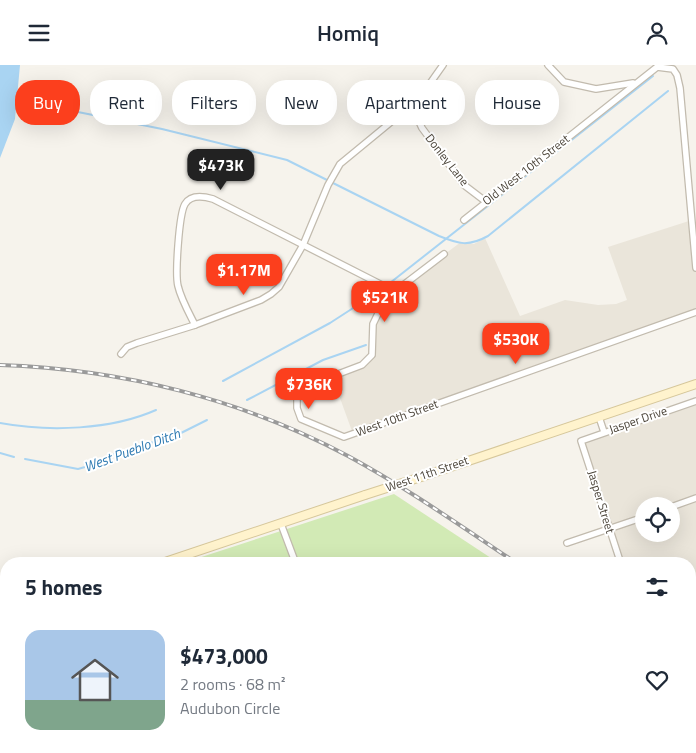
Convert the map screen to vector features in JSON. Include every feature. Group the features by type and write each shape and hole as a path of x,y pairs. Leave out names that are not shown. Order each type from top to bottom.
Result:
{"street":[{"path":"432,80 443,65"},
{"path":"548,65 564,82 596,89 635,83"},
{"name":"Old West 10th Street","path":"464,220 485,201 656,67 673,69 677,75 680,88 696,268"},
{"path":"121,354 127,347 137,343 195,325 272,294 279,287 302,245 328,185 340,164 387,125"},
{"name":"Donley Lane","path":"421,125 464,185 485,201"},
{"path":"195,325 182,297 177,278 181,213 185,203 193,197 203,196 213,199 382,285"},
{"name":"West 10th Street","path":"444,254 385,299 373,324 372,355 362,365 304,387 297,395 297,408 301,419 344,437 696,312"},
{"name":"West 11th Street","path":"180,557 696,384"},
{"name":"Jasper Drive","path":"582,441 696,401"},
{"path":"599,417 604,432"},
{"name":"Jasper Street","path":"582,441 619,557"},
{"path":"680,504 696,498"},
{"path":"566,543 635,520"},
{"path":"281,524 293,557"}],"shaded area":[{"path":"692,220 696,268 696,312 353,434 332,376 362,365 372,355 373,324 385,299 461,242 474,244 485,238 520,316 565,300 598,305 616,304 627,300 608,247"},
{"path":"696,401 696,557 619,557 581,441"}],"green space":[{"path":"394,494 489,557 201,557"}],"water":[{"path":"0,65 20,65 19,80 15,80 15,119 0,158"}],"waterway":[{"path":"223,381 330,323 381,290 653,76"},
{"path":"80,112 162,129 287,160 439,236 452,241 469,243 488,236 668,91"},
{"name":"West Pueblo Ditch","path":"247,400 323,360 366,345"},
{"path":"0,423 39,428 80,427 120,422 156,410"},
{"name":"West Pueblo Ditch","path":"25,459 78,469 92,465 115,454 179,434 207,420"},
{"name":"West Pueblo Ditch","path":"0,453 14,457"}],"railway":[{"path":"0,365 91,373 135,381 223,403 266,418 308,436 370,468 508,557"}]}
